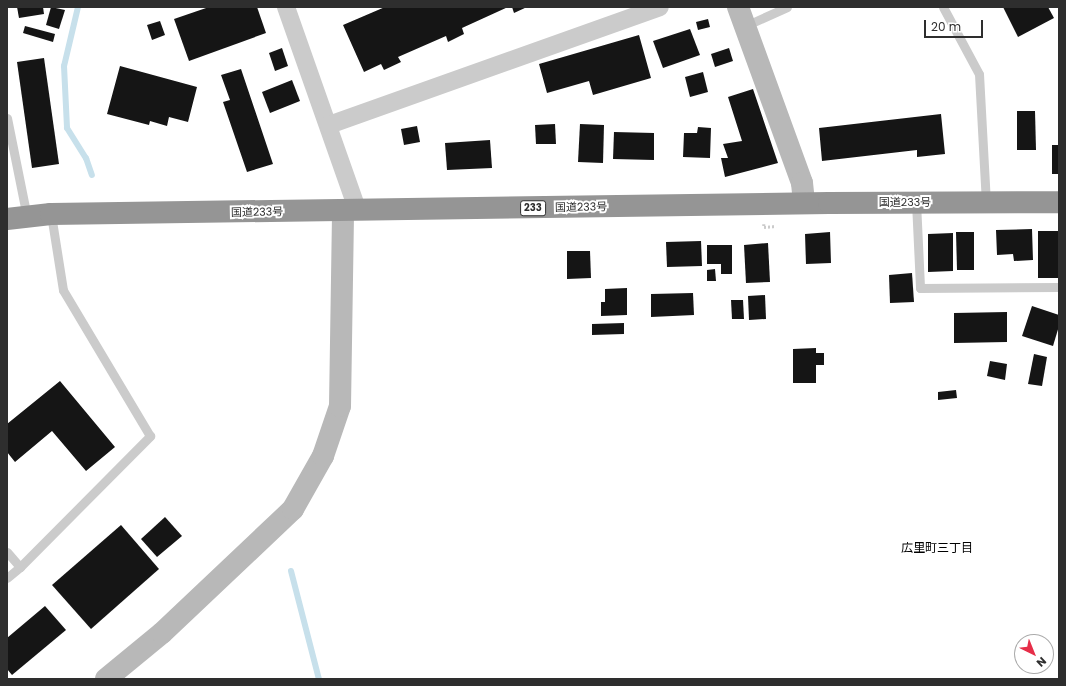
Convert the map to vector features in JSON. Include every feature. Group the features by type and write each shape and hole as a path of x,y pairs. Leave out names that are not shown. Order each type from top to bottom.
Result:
{"highway":[{"name":"国道233号","path":"17,218 51,214 351,212 804,203 1059,202"}],"street":[{"path":"106,679 162,633 293,509 323,456 340,406 351,212 329,125 286,7"},
{"path":"329,125 660,7"},
{"path":"742,17 802,183 804,203"}],"lane":[{"path":"742,17 787,7"},
{"path":"942,7 979,74 986,202"},
{"path":"7,118 17,218"},
{"path":"916,202 920,288 1059,287"},
{"path":"7,578 20,567 150,436 63,290 51,214"},
{"path":"7,552 20,567"}],"building":[{"path":"17,7 43,7 44,14 19,18"},
{"path":"51,7 65,10 59,29 46,25"},
{"path":"209,7 257,7 266,33 189,61 174,19"},
{"path":"385,7 508,7 462,28 464,34 448,42 446,36 398,57 401,62 384,70 381,64 364,72 343,25"},
{"path":"512,7 527,7 514,13"},
{"path":"1003,7 1048,7 1054,18 1018,37"},
{"path":"708,19 710,27 698,30 696,22"},
{"path":"160,21 165,35 152,40 147,25"},
{"path":"25,26 55,34 53,42 23,33"},
{"path":"690,29 700,55 663,68 653,41"},
{"path":"639,35 651,78 593,95 589,81 547,93 539,64"},
{"path":"282,48 288,66 275,71 269,53"},
{"path":"729,48 733,61 715,67 711,54"},
{"path":"44,58 59,164 32,168 17,62"},
{"path":"120,66 197,87 188,122 169,117 167,126 150,121 149,125 107,114"},
{"path":"241,69 273,164 247,172 223,102 230,100 221,75"},
{"path":"703,72 708,92 690,97 685,77"},
{"path":"292,80 300,101 270,113 262,92"},
{"path":"753,89 778,163 725,177 721,158 728,158 723,144 742,141 728,97"},
{"path":"1017,111 1035,111 1036,150 1017,150"},
{"path":"941,114 945,154 917,157 917,150 822,161 819,128"},
{"path":"555,124 556,144 536,144 535,125"},
{"path":"580,124 604,125 603,163 578,162"},
{"path":"417,126 420,142 404,145 401,129"},
{"path":"698,127 711,128 710,158 683,157 684,133 697,133"},
{"path":"614,132 654,133 654,160 613,159"},
{"path":"490,140 492,168 447,170 445,143"},
{"path":"1052,145 1059,145 1059,174 1052,174"},
{"path":"1032,229 1033,260 1014,261 1013,254 997,255 996,230"},
{"path":"1038,231 1059,231 1059,278 1038,278"},
{"path":"830,232 831,263 806,264 805,234"},
{"path":"956,232 974,232 974,270 957,270"},
{"path":"953,233 953,271 928,272 928,234"},
{"path":"701,241 702,266 667,267 666,242"},
{"path":"768,243 770,282 746,283 744,245"},
{"path":"707,245 732,245 732,274 721,274 721,264 707,264"},
{"path":"567,251 590,251 591,278 567,279"},
{"path":"715,269 716,281 707,281 707,270"},
{"path":"912,273 914,302 890,303 889,275"},
{"path":"627,288 627,315 601,316 601,302 605,302 605,289"},
{"path":"693,293 694,315 651,317 651,294"},
{"path":"765,295 766,319 749,320 748,296"},
{"path":"731,300 743,300 744,319 732,319"},
{"path":"1032,306 1059,315 1059,326 1053,346 1022,336"},
{"path":"1007,312 1007,342 954,343 954,313"},
{"path":"624,323 624,334 592,335 592,324"},
{"path":"816,348 816,353 824,353 824,365 816,365 816,383 793,383 793,349"},
{"path":"1034,354 1047,357 1042,386 1028,384"},
{"path":"990,361 1007,364 1005,380 987,376"},
{"path":"60,381 115,447 86,471 52,431 15,462 7,452 7,424"},
{"path":"956,390 957,398 938,400 938,392"},
{"path":"165,517 182,536 157,557 141,539"},
{"path":"121,525 159,569 91,629 52,585"},
{"path":"45,606 66,630 12,675 7,669 7,638"}],"waterway":[{"path":"78,7 64,66 67,128 86,158 92,175"},
{"path":"291,571 319,679"}],"district":[{"name":"広里町三丁目","path":"937,548"}]}
